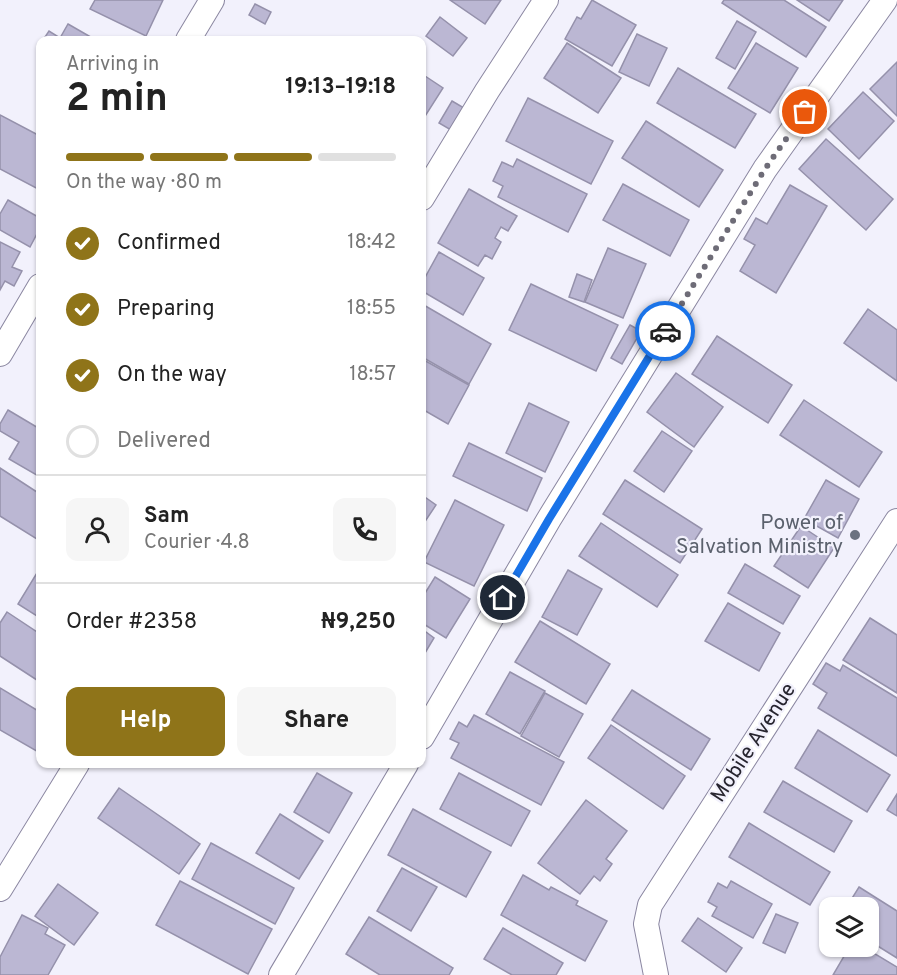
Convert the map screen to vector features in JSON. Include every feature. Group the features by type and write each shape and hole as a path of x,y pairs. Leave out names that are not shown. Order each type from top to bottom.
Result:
{"street":[{"path":"190,36 212,0"},
{"path":"426,191 546,0"},
{"path":"426,729 549,519 765,169 885,0"},
{"path":"0,354 36,293"},
{"name":"Mobile Avenue","path":"656,975 645,924 650,905 897,521"},
{"path":"0,890 75,768"},
{"path":"281,975 404,768"}],"building":[{"path":"95,0 163,0 146,36 90,9"},
{"path":"450,0 501,0 485,24"},
{"path":"592,0 636,25 612,66 565,39 577,17 581,19"},
{"path":"724,0 784,0 826,27 806,57 722,3"},
{"path":"797,0 843,0 829,21"},
{"path":"255,4 271,12 265,24 249,15"},
{"path":"440,17 467,38 453,56 426,36"},
{"path":"737,21 756,32 735,69 716,58"},
{"path":"68,24 89,36 61,36"},
{"path":"49,31 57,36 46,36"},
{"path":"637,34 667,48 649,86 619,72"},
{"path":"567,43 621,78 598,113 544,78"},
{"path":"756,43 798,68 770,113 728,88"},
{"path":"897,62 897,116 870,89"},
{"path":"678,68 756,114 735,148 657,103"},
{"path":"426,77 443,88 426,115"},
{"path":"863,92 894,121 859,159 828,129"},
{"path":"528,98 613,141 591,184 506,141"},
{"path":"452,101 464,108 451,130 439,123"},
{"path":"0,115 36,134 36,188 0,169"},
{"path":"646,121 723,170 699,207 622,158"},
{"path":"826,139 893,199 866,230 799,169"},
{"path":"517,159 587,194 568,232 498,197 503,186 493,181 502,162 513,167"},
{"path":"623,184 689,220 670,256 603,220"},
{"path":"790,185 827,206 776,293 740,271 755,245 744,239 756,218 767,224"},
{"path":"469,189 517,216 508,231 501,227 495,238 501,242 492,259 485,255 478,266 438,243"},
{"path":"8,200 36,216 36,236 30,247 0,230 0,214"},
{"path":"0,242 20,252 12,267 22,271 14,286 5,281 0,290"},
{"path":"608,248 646,264 623,318 585,302"},
{"path":"439,252 484,278 463,315 426,293 426,276"},
{"path":"577,274 592,280 584,302 569,297"},
{"path":"531,284 618,325 596,371 509,330"},
{"path":"426,306 491,344 469,384 426,359"},
{"path":"868,309 897,330 897,381 844,343"},
{"path":"630,325 641,331 622,364 611,358"},
{"path":"717,336 792,385 768,423 692,374"},
{"path":"426,361 469,385 448,424 426,411"},
{"path":"676,373 723,407 694,447 647,412"},
{"path":"804,400 882,452 859,487 780,435"},
{"path":"529,403 569,422 545,472 506,453"},
{"path":"8,410 36,427 36,475 9,459 19,442 0,431 0,424"},
{"path":"662,431 692,451 664,492 634,471"},
{"path":"469,443 542,478 527,511 453,476"},
{"path":"0,468 36,491 36,538 0,516"},
{"path":"625,480 702,529 680,563 603,514"},
{"path":"826,480 859,499 838,538 804,519"},
{"path":"426,498 436,505 426,520"},
{"path":"455,500 504,525 474,586 426,563 426,558"},
{"path":"601,523 678,575 657,607 579,556"},
{"path":"801,526 834,548 808,588 774,566"},
{"path":"745,564 800,596 783,624 728,593"},
{"path":"568,570 602,589 577,635 542,617"},
{"path":"36,575 36,615 18,604"},
{"path":"435,577 470,599 446,638 426,626 426,592"},
{"path":"728,603 780,633 759,671 705,641"},
{"path":"7,612 36,631 36,679 0,656 0,623"},
{"path":"870,618 897,635 897,693 843,660"},
{"path":"540,621 610,664 586,704 515,662"},
{"path":"426,632 434,638 426,651"},
{"path":"826,663 840,671 843,665 897,698 897,756 818,708 827,693 813,684"},
{"path":"510,672 545,691 520,734 486,714"},
{"path":"0,688 36,710 36,751 0,730"},
{"path":"632,690 710,739 691,770 612,720"},
{"path":"545,693 583,714 559,757 521,736"},
{"path":"474,715 564,762 541,805 451,758 459,743 450,739 459,722 467,727"},
{"path":"611,725 685,776 663,809 588,758"},
{"path":"818,730 890,775 867,812 795,768"},
{"path":"317,773 352,793 329,833 294,812"},
{"path":"459,773 530,811 511,846 440,809"},
{"path":"783,781 852,821 834,852 764,812"},
{"path":"119,788 200,844 179,874 98,818"},
{"path":"897,794 897,816 887,810"},
{"path":"586,800 627,831 606,859 612,864 600,881 594,876 580,894 538,863"},
{"path":"413,809 491,852 466,897 388,855"},
{"path":"280,814 323,841 299,879 256,853"},
{"path":"749,823 830,872 810,905 729,857"},
{"path":"211,843 294,888 275,924 192,879"},
{"path":"402,868 437,887 411,931 377,911"},
{"path":"523,875 549,890 551,887 578,901 576,905 607,921 585,961 501,915"},
{"path":"180,881 272,929 248,974 156,925"},
{"path":"731,881 772,904 753,938 712,916 717,907 708,902 718,883 727,888"},
{"path":"58,884 98,913 74,945 35,916"},
{"path":"859,887 875,897 853,897"},
{"path":"879,900 897,911 897,958 879,947"},
{"path":"776,914 798,923 785,953 763,943"},
{"path":"22,915 48,928 45,934 65,945 48,975 0,975 0,957"},
{"path":"369,917 453,968 449,975 380,975 346,954"},
{"path":"698,918 742,948 726,972 682,941"},
{"path":"503,928 563,963 556,975 512,975 484,959"},
{"path":"879,956 897,967 897,975 833,975 844,957"}],"way so far":[{"path":"665,331 765,169 805,112"}],"place":[{"name":"Power of Salvation Ministry","path":"855,535"}],"route":[{"path":"503,598 665,331"}]}
